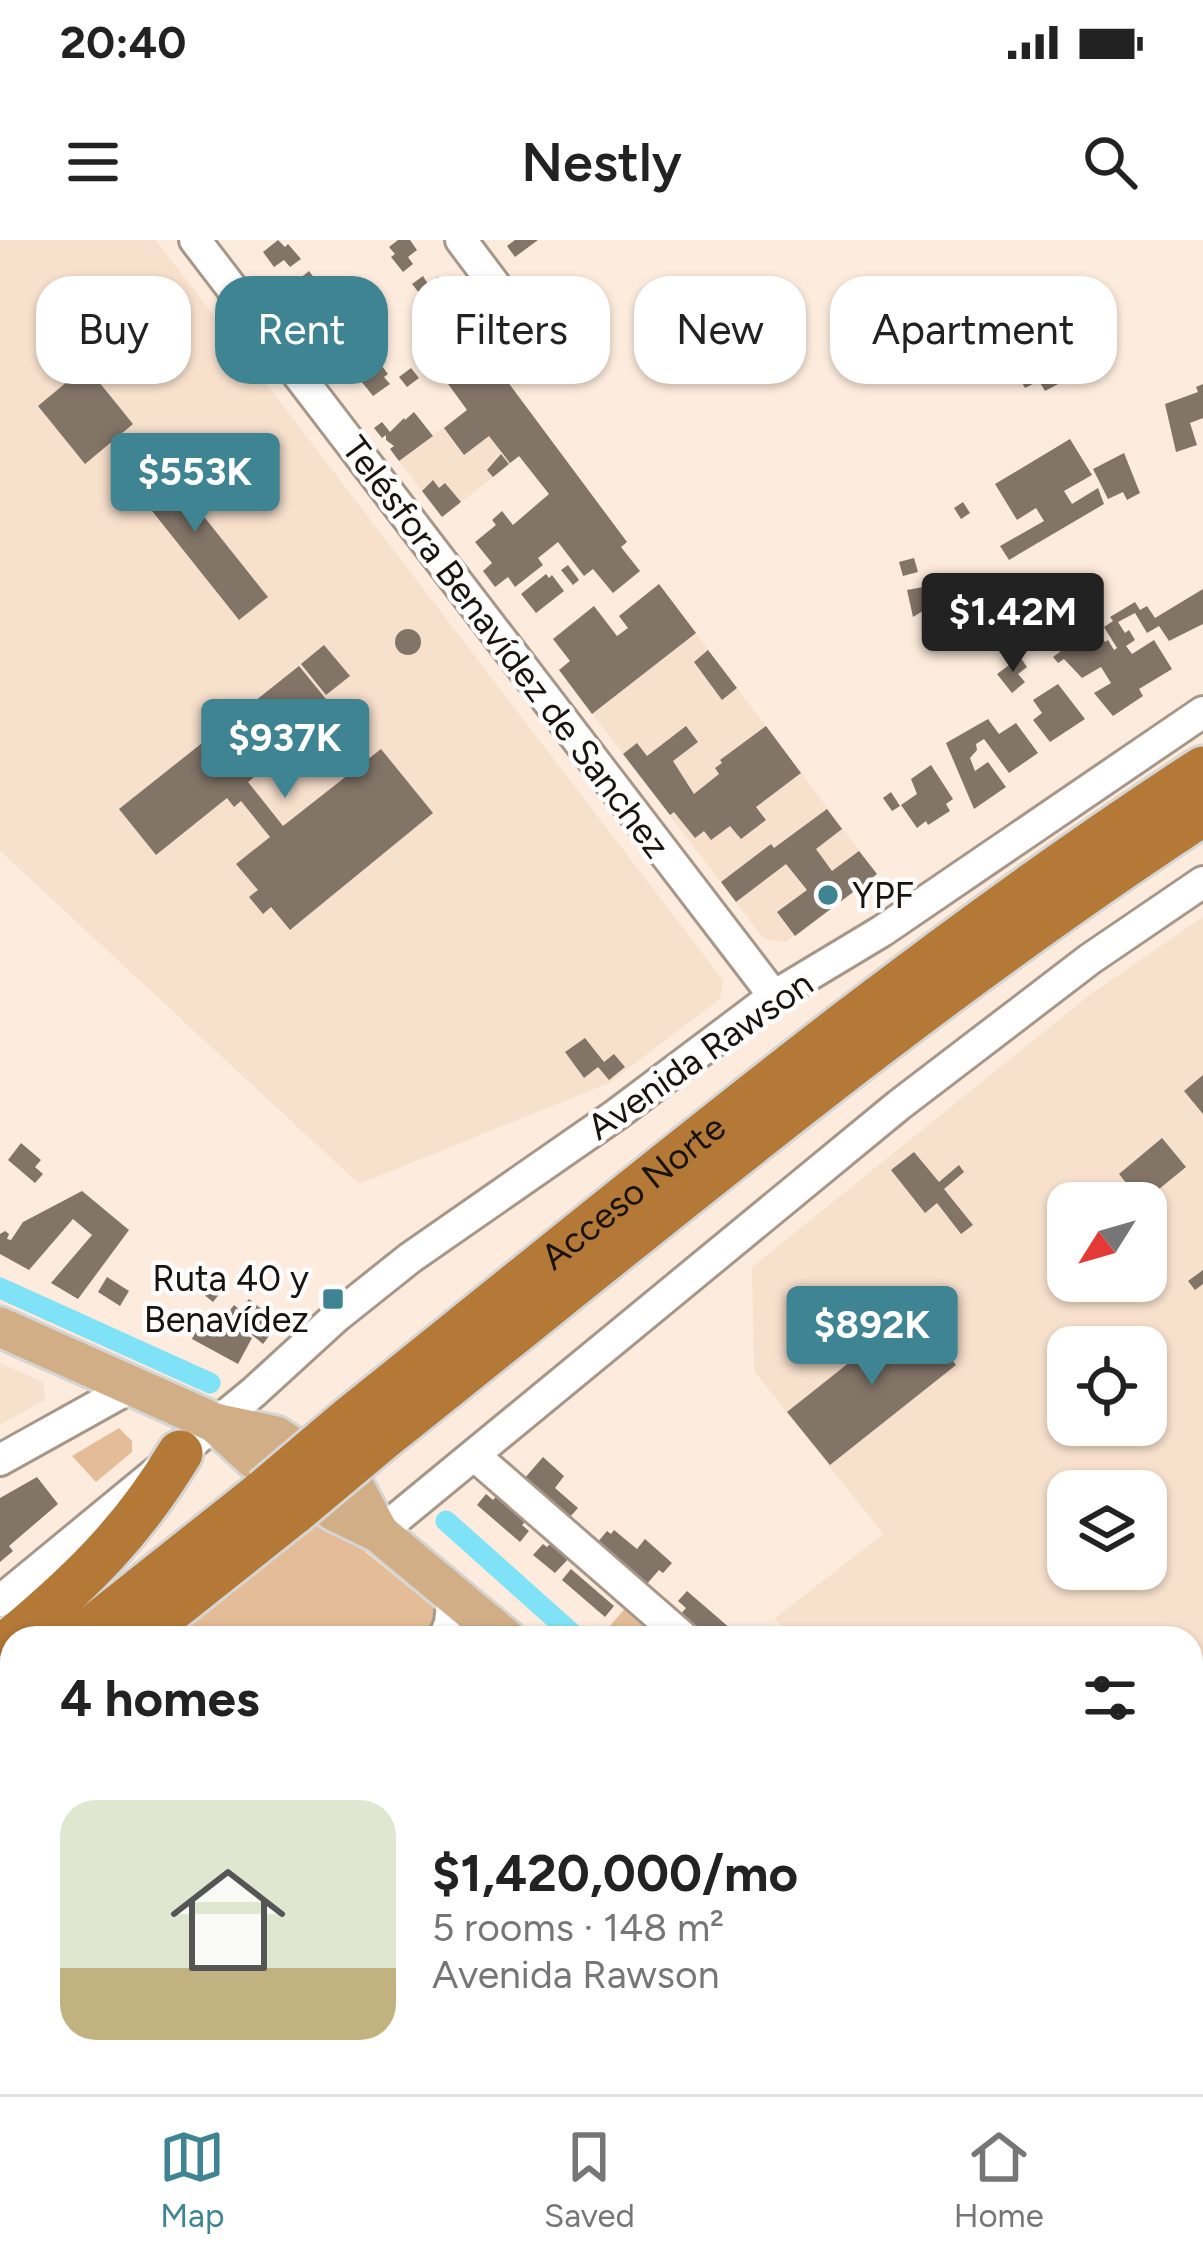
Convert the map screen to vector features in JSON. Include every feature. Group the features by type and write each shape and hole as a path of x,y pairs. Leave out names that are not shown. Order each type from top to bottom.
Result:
{"highway":[{"name":"Acceso Norte","path":"148,1626 280,1501 830,1036 1006,903 1203,769"},
{"name":"Acceso Norte","path":"366,1429 1046,920 1203,813"},
{"path":"27,1626 115,1546 180,1453"},
{"name":"Acceso Norte","path":"98,1626 280,1501"}],"main road":[{"path":"0,1327 215,1423 254,1459 334,1511 380,1533 491,1626"}],"street":[{"name":"Telésfora Benavídez de Sanchez","path":"195,240 774,996"},
{"path":"461,240 488,276"},
{"name":"Avenida Rawson","path":"0,1601 410,1258 617,1114 774,996 882,931 1203,712"},
{"path":"380,1533 914,1094 1090,959 1203,882"},
{"path":"0,1460 133,1386"},
{"path":"475,1456 670,1626"},
{"path":"449,1626 453,1594"}],"shaded area":[{"path":"0,240 156,240 184,276 36,276 36,384 191,384 191,286 215,317 215,384 266,384 723,980 720,999 609,1083 359,1184 0,851"},
{"path":"501,384 509,384 547,435 442,517 399,461"},
{"path":"668,596 877,874 786,942 764,939 565,678"},
{"path":"1203,917 1203,1626 783,1626 774,1619 883,1534 754,1371 752,1267 1092,993"},
{"path":"0,1363 43,1382 45,1400 0,1425"},
{"path":"119,1428 132,1441 132,1452 96,1482 72,1456"},
{"path":"325,1519 436,1614 434,1626 191,1626"},
{"path":"628,1605 652,1626 610,1626"}],"building":[{"path":"278,240 301,259 290,267 284,260 274,267 263,252"},
{"path":"398,240 410,240 417,250 408,257 413,264 403,272 389,247"},
{"path":"515,240 538,240 515,257 507,246"},
{"path":"412,369 412,383 407,387 399,377"},
{"path":"64,384 101,384 133,424 85,464 38,406"},
{"path":"363,384 390,384 373,396"},
{"path":"448,384 509,384 627,542 621,547 640,571 613,593 593,569 584,576 558,542 538,558 543,565 515,587 508,577 495,587 483,571 492,563 475,542 496,525 492,520 502,511 513,525 549,494 519,456 510,463 489,436 464,455 444,428 467,410"},
{"path":"1203,384 1203,418 1190,423 1197,445 1176,452 1165,404 1198,392 1196,387"},
{"path":"414,412 433,436 399,461 386,435 382,438 374,428 382,422 390,432"},
{"path":"1070,439 1092,475 1064,491 1072,504 1098,488 1104,504 1009,560 1000,546 1044,521 1036,508 1017,520 995,484"},
{"path":"150,449 268,597 239,620 121,472"},
{"path":"1124,453 1140,493 1127,500 1123,492 1108,499 1093,469"},
{"path":"501,454 509,464 493,477 487,470"},
{"path":"433,480 439,488 445,483 461,502 442,517 422,491"},
{"path":"963,502 970,513 961,519 954,508"},
{"path":"914,558 918,572 903,576 899,562"},
{"path":"568,565 579,580 573,585 561,570"},
{"path":"546,574 564,591 536,613 521,594"},
{"path":"659,584 696,633 592,714 559,670 570,661 553,639 594,606 617,636 628,628 619,616"},
{"path":"923,587 928,608 913,617 907,590"},
{"path":"1203,589 1203,624 1169,641 1159,626 1147,633 1135,613 1118,622 1135,640 1126,646 1132,654 1154,640 1172,669 1139,689 1143,696 1113,716 1094,693 1111,683 1101,667 1082,678 1064,659 1058,663 1053,657 1065,648 1056,627 1064,624 1070,637 1092,623 1114,650 1104,627 1113,621 1110,617 1135,602 1140,610 1147,606 1155,618"},
{"path":"408,629 421,642 408,655 395,642"},
{"path":"324,645 350,676 326,695 301,664"},
{"path":"708,650 737,688 722,700 694,662"},
{"path":"1020,657 1027,667 1018,674 1025,682 1012,693 997,674"},
{"path":"299,666 348,726 301,764 289,749 248,782 283,826 381,749 433,813 290,930 271,907 263,914 249,897 258,890 236,864 270,837 241,801 234,807 227,798 156,855 119,809"},
{"path":"1058,684 1085,719 1050,742 1033,720 1042,713 1033,700"},
{"path":"988,719 999,734 1016,723 1038,753 1009,773 984,739 976,744 970,758 975,771 988,762 1006,787 974,809 946,743"},
{"path":"686,726 698,742 673,761 694,794 719,774 715,768 720,760 766,726 801,773 756,807 766,820 741,839 730,826 711,840 704,831 695,838 674,812 670,815 623,754 637,743 647,756"},
{"path":"931,765 953,799 946,804 950,811 917,828 901,805 917,794 911,779"},
{"path":"891,792 900,806 892,811 883,798"},
{"path":"827,809 842,829 816,849 832,871 859,851 877,874 795,936 777,912 807,890 786,864 736,902 721,882"},
{"path":"585,1038 604,1062 614,1054 625,1067 609,1080 598,1067 584,1078 565,1052"},
{"path":"1203,1075 1203,1114 1184,1091"},
{"path":"1162,1138 1186,1167 1167,1183 1125,1182 1119,1174"},
{"path":"21,1143 41,1160 35,1167 43,1174 35,1183 8,1160"},
{"path":"914,1152 939,1182 959,1165 964,1172 944,1189 973,1225 961,1234 937,1203 925,1213 891,1170"},
{"path":"82,1191 129,1230 78,1299 51,1283 92,1235 73,1219 29,1270 0,1254 0,1234 5,1231 11,1240 23,1222"},
{"path":"205,1269 221,1292 213,1302 191,1284"},
{"path":"1203,1270 1203,1284 1195,1290 1188,1281"},
{"path":"107,1277 129,1291 120,1306 98,1292"},
{"path":"249,1299 279,1323 263,1344 227,1314 234,1305 240,1310"},
{"path":"914,1311 956,1365 830,1465 787,1412"},
{"path":"205,1314 252,1338 238,1364 192,1339"},
{"path":"543,1457 564,1476 555,1488 578,1508 569,1518 524,1479"},
{"path":"37,1477 58,1504 9,1546 13,1551 0,1562 0,1498"},
{"path":"500,1492 529,1518 522,1525 529,1531 520,1542 477,1505 486,1494 493,1500"},
{"path":"614,1530 637,1549 645,1539 672,1563 646,1585 597,1543"},
{"path":"554,1540 572,1555 555,1573 533,1555"},
{"path":"571,1569 614,1606 605,1617 562,1580"},
{"path":"687,1591 728,1626 693,1626 680,1615 686,1608 678,1601"}],"waterway":[{"path":"0,1288 210,1383"},
{"path":"446,1521 564,1626"}],"place":[{"name":"YPF","path":"828,895"},
{"name":"Ruta 40 y Benavídez","path":"333,1299"}]}
